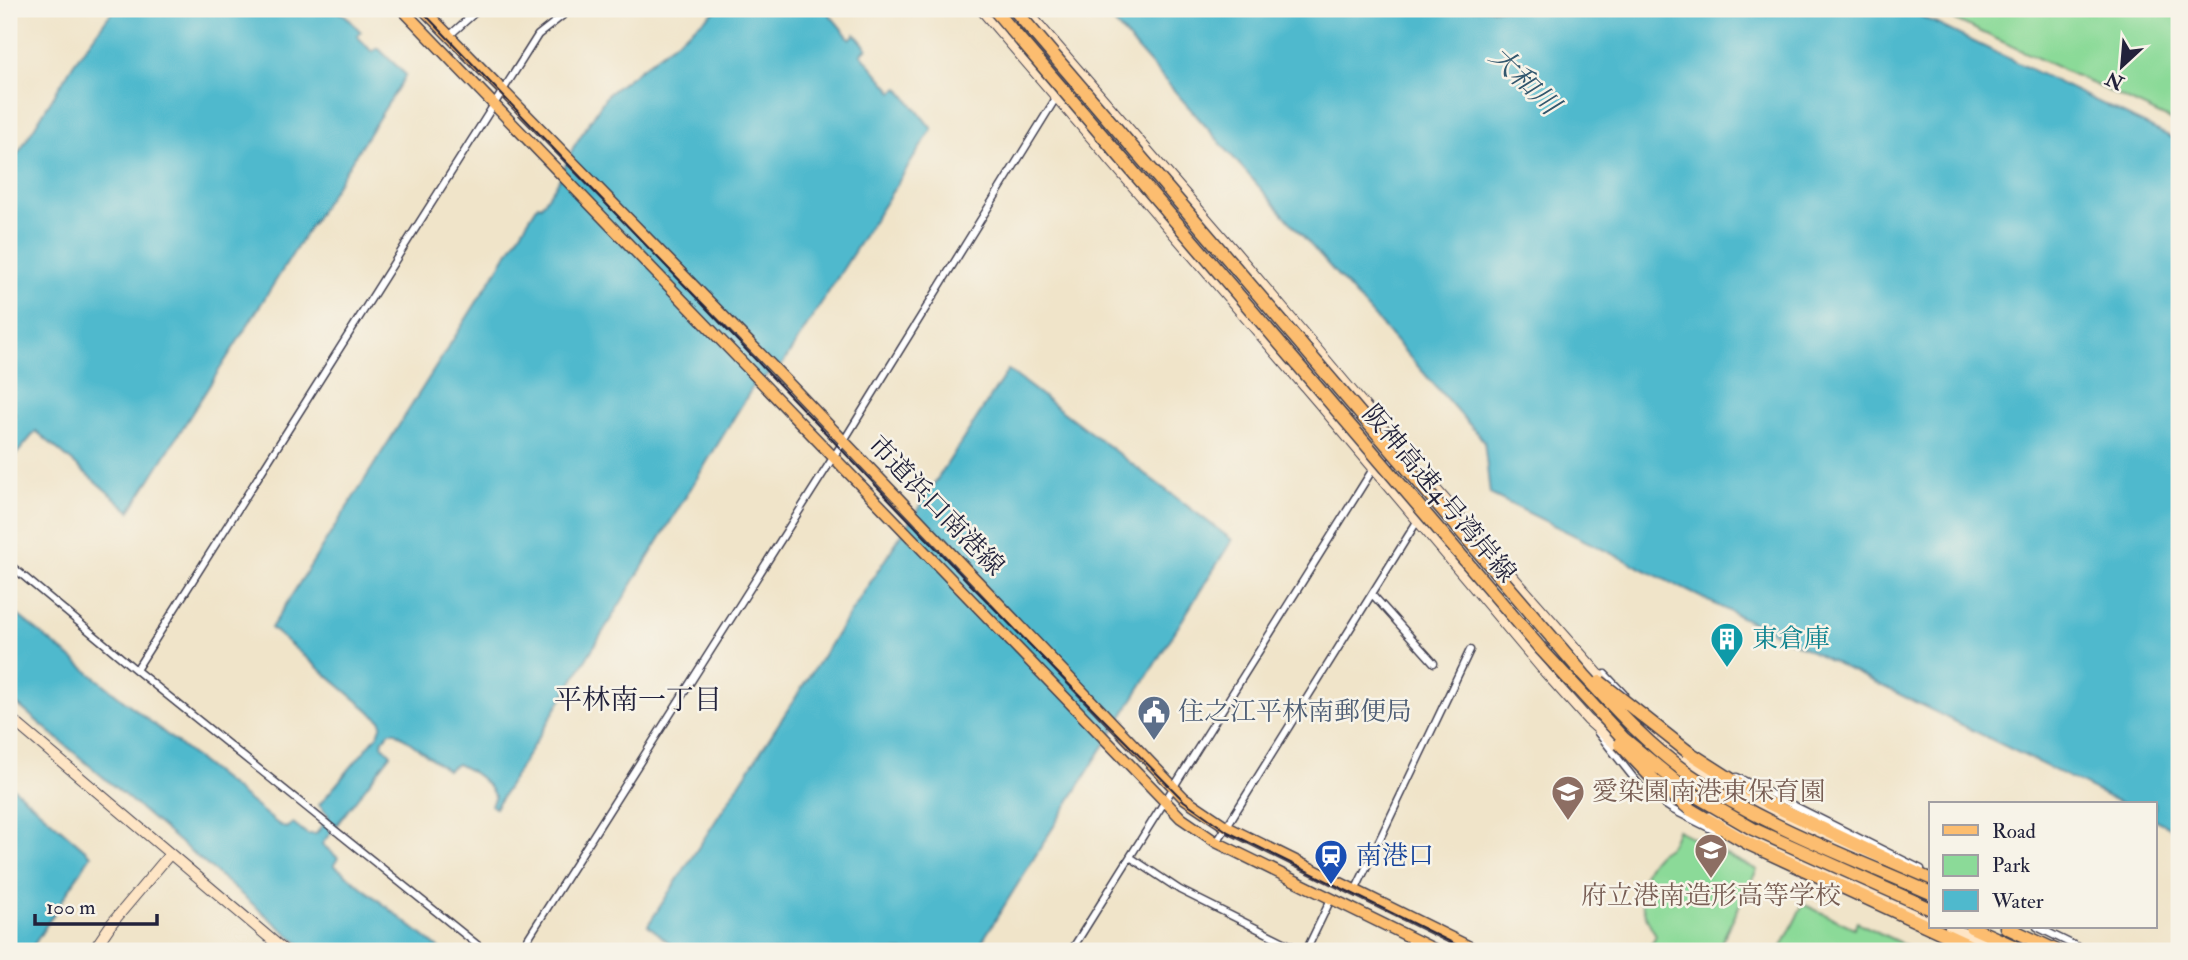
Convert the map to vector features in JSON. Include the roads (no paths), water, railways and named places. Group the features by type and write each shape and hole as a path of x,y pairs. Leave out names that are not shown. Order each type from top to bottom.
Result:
{"highway":[{"name":"阪神高速4号湾岸線","path":"994,9 1540,648 1624,738 1686,790 1753,829 1929,908"},
{"name":"阪神高速4号湾岸線","path":"1014,9 1628,722 1688,774 1756,815 1929,892"},
{"path":"1540,623 1624,703 1712,769 1787,813 1929,879"},
{"path":"1540,648 1630,755 1673,797 1691,810 1749,844 1929,927"},
{"path":"1932,928 1982,951"},
{"path":"1973,928 2024,951"},
{"path":"2008,928 2057,951"}],"main road":[{"name":"市道浜口南港線","path":"402,9 1164,802 1193,827 1216,842 1438,951"},
{"name":"市道浜口南港線","path":"423,9 777,371 1173,787 1198,809 1227,827 1478,951"}],"street":[{"path":"449,36 479,9"},
{"path":"136,670 538,35 571,9"},
{"path":"981,9 1294,373 1588,720 1644,791 1664,805 1967,951"},
{"path":"1025,9 1235,251 1406,456 1635,714 1691,764 1761,807 1929,885"},
{"path":"520,951 833,458 1056,98 1082,75"},
{"path":"1070,951 1373,469 1406,456"},
{"path":"1216,842 1418,520"},
{"path":"9,564 136,670 485,951"},
{"path":"1516,583 1559,624 1638,708 1684,744 1736,776 1929,873"},
{"path":"1372,594 1434,663"},
{"path":"1355,891 1470,650"},
{"path":"9,717 285,951"},
{"path":"1588,720 1657,779 1712,816 1929,917"},
{"path":"93,951 112,923 170,854"},
{"path":"1130,857 1180,890 1304,951 1331,900"},
{"path":"1952,928 2000,951"},
{"path":"2020,928 2067,951"},
{"path":"2039,928 2086,951"},
{"path":"1406,951 1412,939"}],"water":[{"path":"114,9 335,9 361,32 357,36 372,52 378,48 406,75 130,511 36,431 9,463 9,422 15,414 9,408 9,168 74,63"},
{"path":"718,9 834,9 830,15 850,39 855,34 867,48 861,54 893,92 899,88 932,129 782,365 754,385 495,808 491,805 495,797 492,791 469,770 457,764 447,770 396,732 390,732 383,739 382,745 391,754 322,844 338,858 334,865 442,951 308,951 9,700 9,608 278,824 286,828 293,823 307,834 316,834 329,816 319,805 378,735 382,724 271,628 538,205 541,206 558,182 573,148 607,95"},
{"name":"大和川","path":"1102,9 1906,9 2179,141 2179,832 2156,820 2156,802 2119,802 1490,494 1484,441"},
{"path":"1008,370 1232,540 976,951 679,951 648,925"},
{"path":"9,784 91,855 30,951 9,951"}],"tram line":[{"path":"420,9 970,584 1184,801 1228,832 1469,951"}],"place":[{"name":"東倉庫","path":"1727,669"},
{"name":"住之江平林南郵便局","path":"1154,742"},
{"name":"愛染園南港東保育園","path":"1568,822"},
{"name":"府立港南造形高等学校","path":"1711,880"},
{"name":"南港口","path":"1331,886"}],"district":[{"name":"平林南一丁目","path":"638,700"}]}
